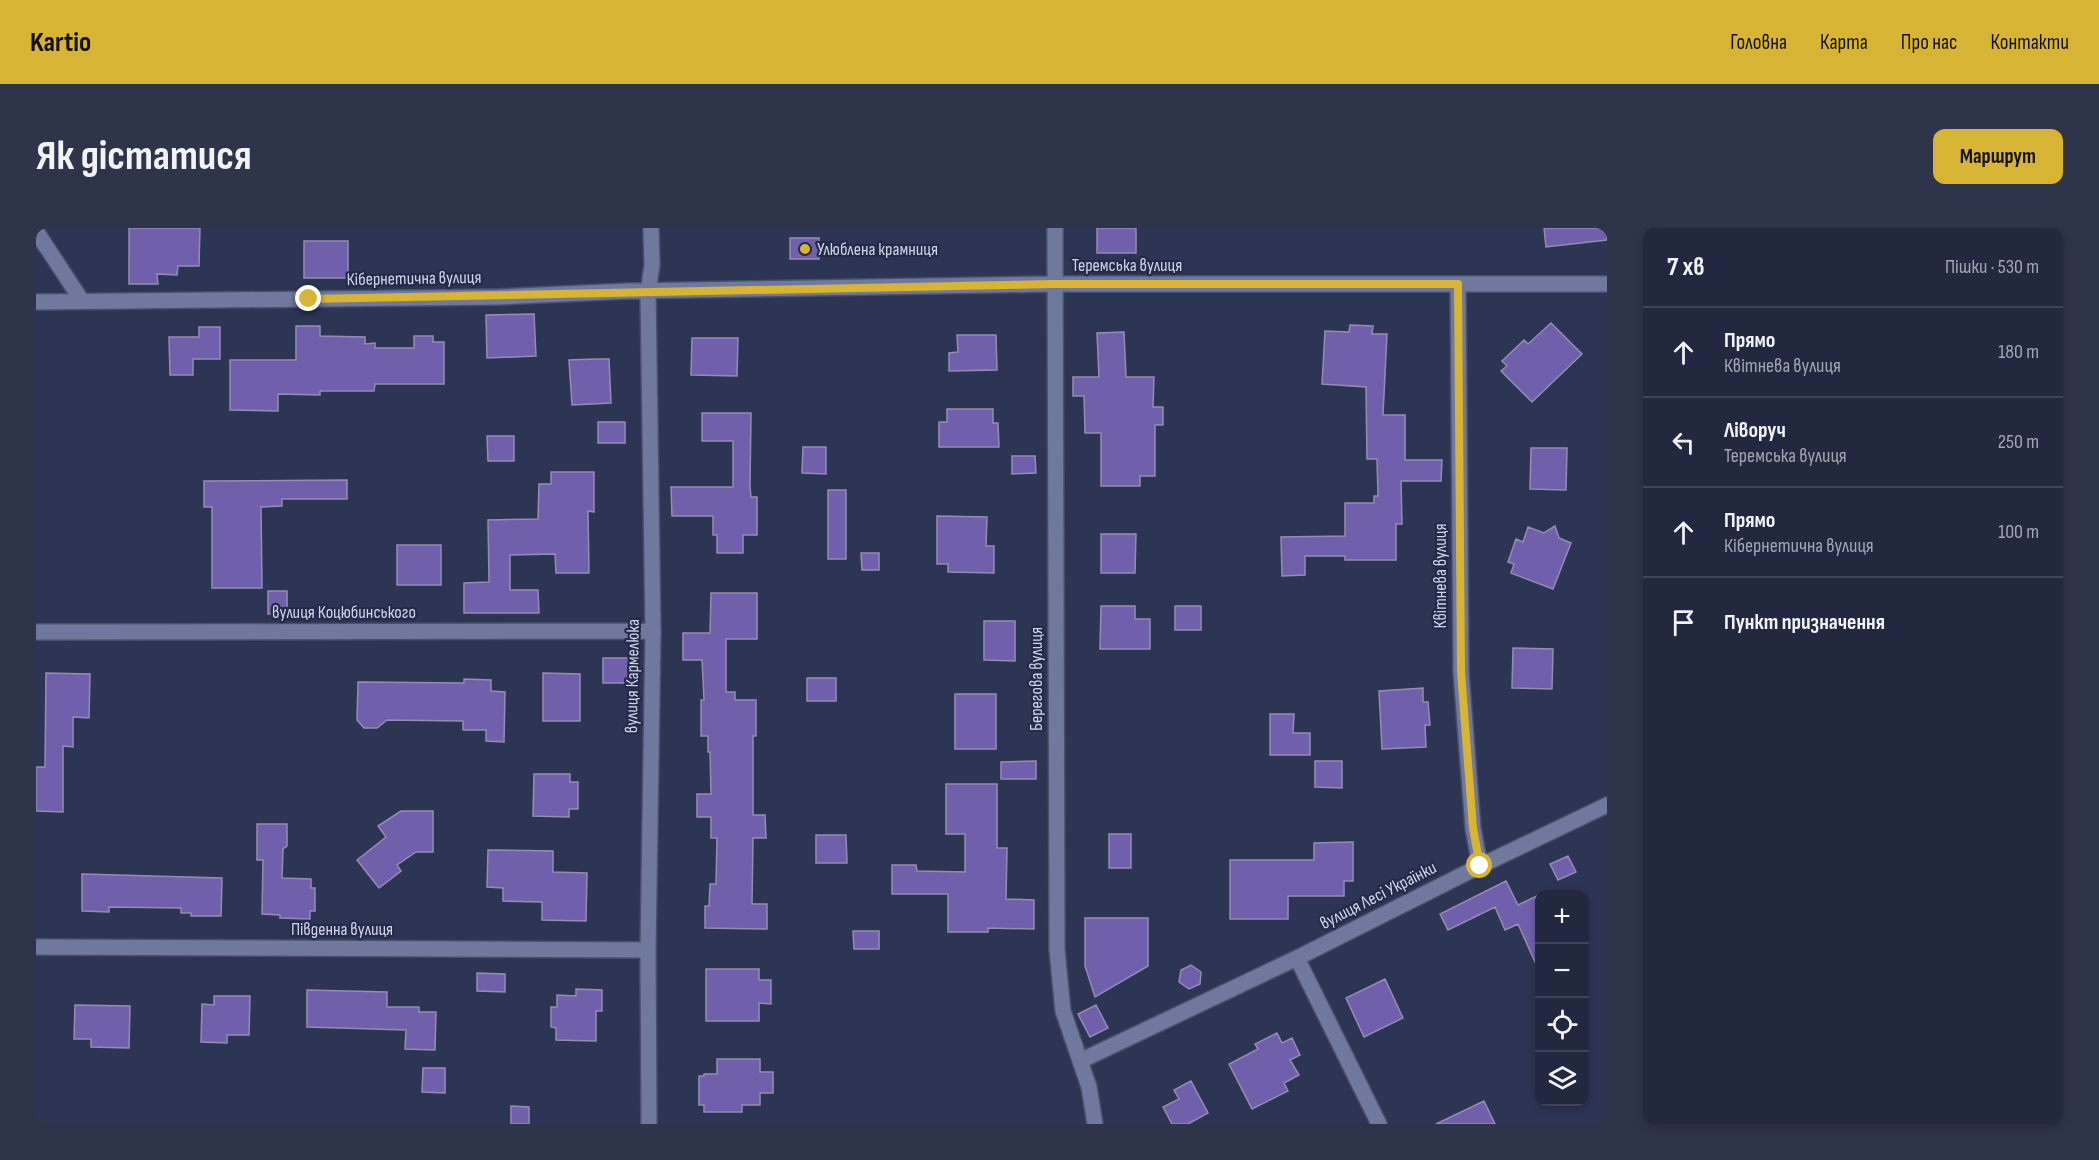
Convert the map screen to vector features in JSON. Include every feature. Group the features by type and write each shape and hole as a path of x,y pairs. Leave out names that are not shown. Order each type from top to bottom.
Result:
{"street":[{"name":"вулиця Кармелюка","path":"649,1124 648,950 653,631 648,292 651,228"},
{"name":"Берегова вулиця","path":"1055,228 1057,950 1063,1011 1089,1087 1095,1124"},
{"path":"36,231 82,301"},
{"name":"Теремська вулиця","path":"648,292 1054,284 1607,284"},
{"name":"Квітнева вулиця","path":"1458,284 1461,672 1470,796 1480,866"},
{"name":"Кібернетична вулиця","path":"36,302 498,297 648,292"},
{"name":"вулиця Коцюбинського","path":"36,632 653,631"},
{"name":"вулиця Лесі Українки","path":"1080,1061 1297,958 1607,805"},
{"name":"Південна вулиця","path":"36,947 648,950"},
{"path":"1297,958 1379,1124"}],"building":[{"path":"129,228 200,228 199,266 178,266 177,275 157,274 158,284 129,284"},
{"path":"1097,228 1136,228 1136,253 1097,253"},
{"path":"1544,228 1607,228 1607,240 1546,247"},
{"name":"Улюблена крамниця","path":"790,238 819,238 819,259 790,259"},
{"path":"304,241 348,241 348,278 304,278"},
{"path":"534,314 536,356 487,358 486,315"},
{"path":"1551,323 1582,354 1532,402 1501,371 1507,366 1502,361 1524,340 1528,344"},
{"path":"1350,325 1373,326 1372,334 1387,334 1383,415 1405,415 1405,460 1442,460 1441,481 1401,481 1402,524 1396,524 1396,560 1345,560 1345,556 1305,556 1305,575 1282,576 1281,537 1345,536 1345,503 1374,503 1374,496 1378,496 1377,459 1367,459 1366,387 1322,384 1325,331 1349,332"},
{"path":"296,326 320,326 320,336 365,337 365,344 375,343 375,348 414,348 414,336 433,336 433,342 444,342 444,384 375,384 374,391 320,391 320,395 278,394 278,411 230,410 230,360 296,360"},
{"path":"199,327 220,327 220,359 193,359 193,375 170,375 169,337 199,337"},
{"path":"1124,332 1126,377 1154,377 1153,407 1163,407 1163,425 1155,425 1155,476 1140,476 1140,486 1101,486 1101,433 1085,433 1084,396 1073,396 1073,377 1099,377 1097,333"},
{"path":"957,335 996,335 997,370 949,371 949,353 958,352"},
{"path":"692,338 738,338 737,376 691,375"},
{"path":"609,359 611,403 572,405 569,360"},
{"path":"947,409 993,409 993,423 998,423 999,447 939,447 939,422 947,422"},
{"path":"702,413 751,413 750,487 751,497 757,497 757,535 743,535 743,553 717,553 717,535 713,535 713,516 672,516 671,487 733,487 733,441 702,441"},
{"path":"598,422 625,422 625,443 598,443"},
{"path":"487,436 514,436 514,461 488,461"},
{"path":"803,447 826,447 826,474 802,473"},
{"path":"1531,448 1567,448 1566,490 1530,489"},
{"path":"1012,456 1035,456 1036,473 1012,474"},
{"path":"551,472 594,472 594,512 588,511 589,573 556,573 555,554 510,555 510,590 538,590 539,613 464,613 464,583 489,582 488,520 538,519 539,484 551,484"},
{"path":"347,480 347,499 282,499 282,506 261,507 262,588 212,588 212,507 204,507 204,481"},
{"path":"828,490 846,490 846,559 828,559"},
{"path":"937,516 987,517 986,546 994,546 994,573 948,572 948,564 937,564"},
{"path":"1555,526 1559,538 1571,543 1553,589 1511,573 1514,564 1508,562 1516,539 1523,542 1528,527 1544,533"},
{"path":"1101,534 1136,534 1135,573 1101,573"},
{"path":"397,545 441,545 441,585 397,585"},
{"path":"861,553 879,553 879,570 862,570"},
{"path":"268,591 287,591 287,614 268,614"},
{"path":"711,593 757,593 757,639 726,639 726,692 735,692 735,700 756,700 756,736 753,736 753,815 765,815 766,838 753,838 752,904 767,904 767,929 705,928 705,906 709,906 710,884 716,884 717,838 711,838 711,817 697,817 697,794 711,794 710,752 708,752 708,736 701,736 701,700 704,700 702,660 683,660 683,633 710,633"},
{"path":"1101,606 1135,606 1135,619 1150,619 1150,649 1100,649"},
{"path":"1175,606 1201,606 1201,630 1175,630"},
{"path":"984,621 1015,621 1015,661 984,660"},
{"path":"1513,648 1553,649 1552,689 1512,688"},
{"path":"603,658 631,658 631,683 603,683"},
{"path":"46,673 90,674 89,718 73,717 73,747 63,746 63,812 36,811 36,767 45,767"},
{"path":"543,673 580,674 580,721 543,721"},
{"path":"807,678 836,678 836,701 807,701"},
{"path":"464,679 491,680 491,691 505,692 504,742 486,741 486,730 463,730 463,721 387,720 377,728 364,728 357,720 358,682 464,683"},
{"path":"1423,688 1423,702 1428,702 1430,725 1425,725 1426,747 1382,749 1379,691"},
{"path":"955,694 996,694 996,749 955,749"},
{"path":"1270,714 1294,714 1293,733 1310,733 1310,755 1270,755"},
{"path":"1036,761 1036,779 1001,779 1001,762"},
{"path":"1315,761 1342,761 1342,788 1315,787"},
{"path":"534,774 570,774 570,782 578,782 578,809 569,809 569,817 533,816"},
{"path":"946,784 997,784 997,848 1007,848 1006,899 1034,900 1034,929 988,928 988,932 948,932 948,894 892,894 892,865 916,865 917,871 965,872 965,834 946,834"},
{"path":"401,811 433,811 433,852 416,852 397,865 401,871 379,888 357,860 386,837 378,826"},
{"path":"257,824 287,824 287,846 283,849 282,878 311,879 311,888 315,888 315,911 310,911 310,919 280,918 280,915 262,914 263,860 257,860"},
{"path":"1109,834 1131,834 1131,868 1109,868"},
{"path":"816,835 846,835 847,863 816,863"},
{"path":"1353,842 1353,881 1344,881 1344,896 1288,896 1288,919 1230,919 1230,860 1314,860 1314,843"},
{"path":"488,850 553,851 553,872 587,873 586,921 542,920 542,902 503,901 503,888 487,887"},
{"path":"1568,856 1576,872 1558,880 1550,864"},
{"path":"82,874 222,878 221,916 191,916 191,913 181,913 181,908 109,907 109,912 82,911"},
{"path":"1506,881 1518,905 1535,897 1535,962 1518,924 1505,930 1495,907 1448,930 1440,914"},
{"path":"1085,918 1148,918 1148,966 1095,997 1085,966"},
{"path":"853,931 879,931 879,949 854,949"},
{"path":"1191,965 1201,972 1200,984 1189,989 1179,982 1181,970"},
{"path":"706,969 759,969 759,980 771,980 771,1004 759,1003 759,1021 706,1021"},
{"path":"477,973 505,974 505,992 477,991"},
{"path":"1385,979 1403,1018 1364,1037 1346,998"},
{"path":"576,989 602,990 602,1011 596,1011 596,1041 556,1040 556,1028 551,1027 551,1007 557,1007 557,995 576,996"},
{"path":"307,990 387,992 387,1007 419,1007 419,1012 436,1012 435,1050 405,1049 406,1030 307,1027"},
{"path":"214,996 250,996 249,1035 227,1035 227,1043 201,1042 202,1004 214,1005"},
{"path":"75,1005 130,1006 129,1048 91,1047 91,1039 74,1039"},
{"path":"1096,1005 1108,1028 1090,1037 1078,1014"},
{"path":"1277,1033 1282,1043 1292,1038 1300,1055 1290,1060 1299,1075 1284,1083 1288,1091 1252,1109 1229,1064 1258,1049 1255,1044"},
{"path":"717,1059 760,1059 760,1072 773,1072 773,1093 760,1093 760,1105 742,1105 742,1112 704,1112 704,1105 699,1105 699,1076 717,1074"},
{"path":"423,1068 445,1068 445,1093 422,1092"},
{"path":"1191,1081 1208,1113 1188,1124 1172,1124 1163,1107 1179,1099 1174,1090"},
{"path":"1484,1101 1495,1124 1436,1124"},
{"path":"511,1106 529,1107 529,1124 511,1124"}],"place":[{"name":"Улюблена крамниця","path":"805,249"}],"route":[{"path":"309,299 498,297 628,291 1054,284 1458,284 1461,672 1473,828 1480,866"}]}
